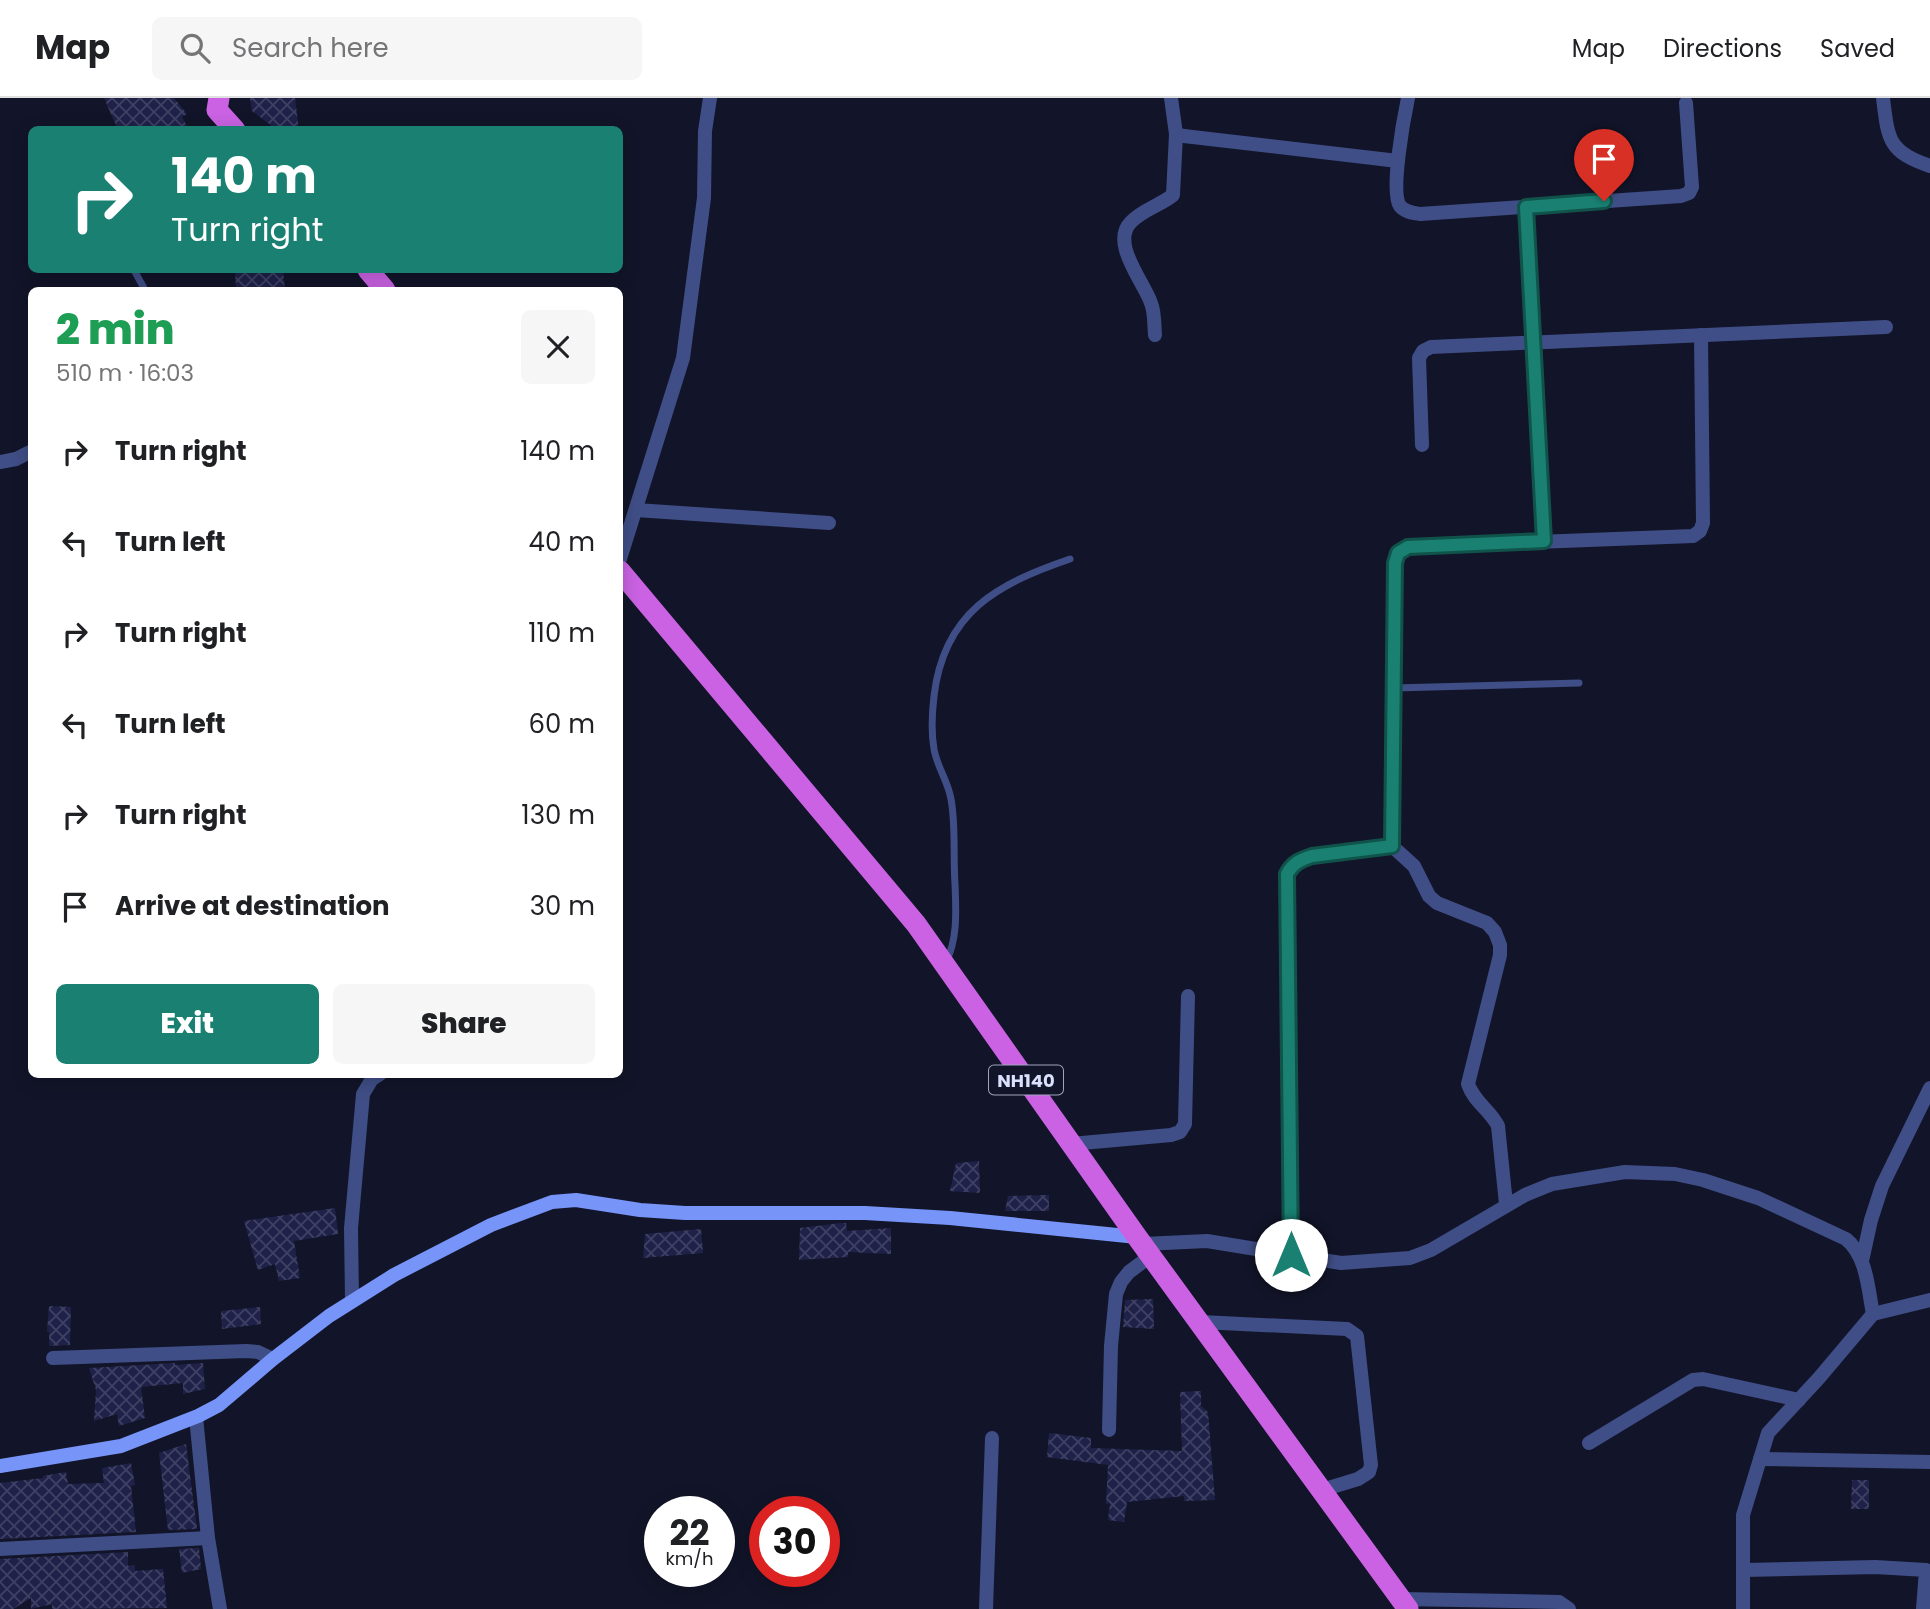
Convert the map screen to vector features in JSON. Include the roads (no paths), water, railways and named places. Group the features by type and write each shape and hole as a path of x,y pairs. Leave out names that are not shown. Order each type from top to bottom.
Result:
{"highway":[{"path":"219,98 217,110 231,126"},
{"path":"371,273 382,287"},
{"name":"NH140","path":"623,574 916,924 1071,1144 1405,1604"}],"main road":[{"path":"0,1466 121,1446 196,1418 219,1405 272,1359 329,1316 394,1275 491,1225 534,1208 565,1200 685,1213 865,1213 950,1218 1144,1245"}],"street":[{"path":"623,549 680,375 688,338 704,198 705,131 710,98"},
{"path":"1155,335 1153,307 1133,269 1125,241 1126,228 1132,220 1173,195 1175,134 1171,98"},
{"path":"1408,98 1396,192 1402,209 1420,214 1681,196 1689,193 1692,187 1686,103"},
{"path":"1883,98 1888,135 1893,146 1912,160 1930,166"},
{"path":"1175,134 1398,161"},
{"path":"1526,207 1544,541"},
{"path":"1422,445 1419,358 1423,351 1432,347 1886,327"},
{"path":"1506,1204 1498,1126 1493,1116 1472,1096 1468,1084 1500,955 1500,945 1495,932 1487,923 1437,904 1429,897 1414,866 1392,846 1395,563 1398,553 1408,547 1693,536 1700,531 1703,523 1701,335"},
{"path":"0,462 28,453"},
{"path":"635,510 829,523"},
{"path":"1291,1255 1287,874 1300,860 1312,856 1392,846"},
{"path":"1071,1144 1180,1132 1185,1124 1188,996"},
{"path":"352,1301 351,1228 363,1094 374,1078"},
{"path":"1862,1261 1882,1186 1930,1088"},
{"path":"1109,1430 1110,1355 1116,1294 1144,1245 1207,1241 1341,1263 1410,1258 1431,1250 1506,1204 1566,1180 1625,1172 1675,1174 1758,1198 1846,1239 1855,1246 1862,1261 1873,1314"},
{"path":"1743,1609 1743,1515 1768,1433 1873,1314 1930,1300"},
{"path":"1200,1322 1347,1329 1357,1336 1371,1465 1369,1472 1358,1479 1322,1490"},
{"path":"53,1358 246,1351 258,1352 272,1359"},
{"path":"1588,1443 1693,1380 1703,1379 1799,1400"},
{"path":"196,1418 208,1538 220,1609"},
{"path":"986,1609 992,1438"},
{"path":"1760,1459 1930,1462"},
{"path":"0,1549 208,1538"},
{"path":"1743,1570 1836,1567 1928,1570 1923,1609"},
{"path":"1405,1604 1559,1602 1569,1609"}],"lane":[{"path":"945,965 950,955 956,921 951,800 933,747 932,713 943,654 970,611 996,590 1029,573 1070,559"},
{"path":"1394,688 1579,683"}]}
